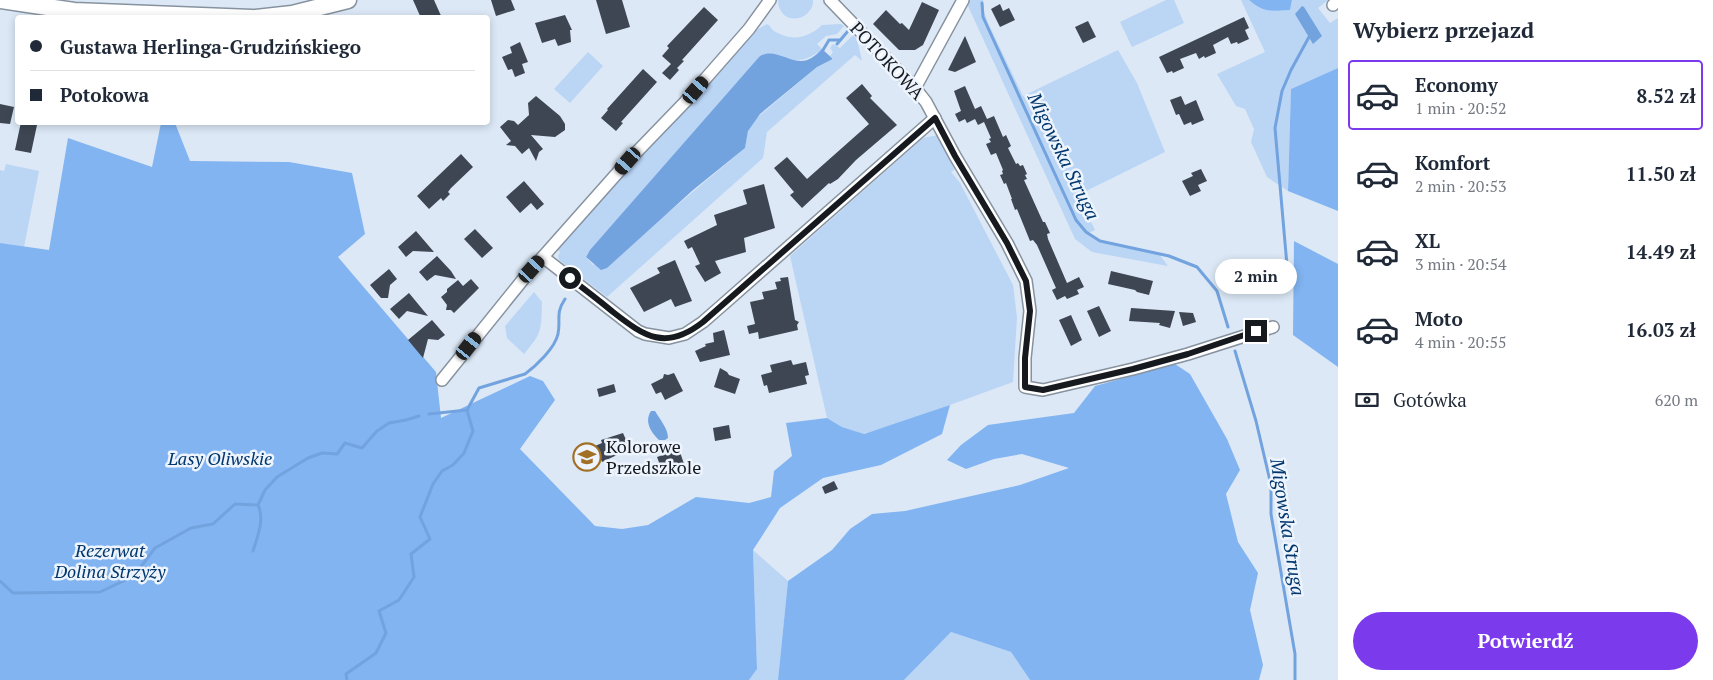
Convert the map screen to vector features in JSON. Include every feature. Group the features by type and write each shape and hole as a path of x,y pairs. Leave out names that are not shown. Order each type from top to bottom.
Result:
{"street":[{"path":"1,0 74,11 176,15"},
{"path":"283,15 348,0"},
{"path":"442,380 501,305 628,161 685,102 749,29 770,0"},
{"name":"POTOKOWA","path":"830,0 915,88 935,118 955,156 1007,243 1026,281 1030,311 1025,358 1025,387 1043,390 1133,369 1273,327"},
{"path":"915,88 963,0"},
{"path":"543,257 638,331 662,338 685,334 721,306 935,118"}],"shaded area":[{"path":"778,0 813,0 813,4 805,15 793,18 787,17 782,13"},
{"path":"967,0 983,0 984,12 988,23 1023,96 1118,50 1137,83 1165,152 1078,195 1095,230 1087,234 1100,241 1159,254 1168,266 1092,252 1075,239 968,6 965,4"},
{"path":"1166,0 1174,0 1184,23 1132,47 1120,22"},
{"path":"1241,0 1249,0 1259,7 1273,11 1290,10 1292,0 1328,0 1318,8 1330,23 1338,18 1338,68 1291,89 1288,191 1267,177 1251,142 1254,129 1245,109 1236,106 1217,74 1265,52"},
{"path":"1302,6 1322,36 1313,44 1295,14"},
{"path":"767,24 774,31 787,37 806,36 822,25 841,24 844,26 837,34 826,36 817,44 822,49 815,55 807,58 792,61 759,57 588,253 586,257 593,265 658,221 745,148 748,131 752,122 817,67 834,59 830,56 833,52 830,48 833,44 840,48 853,35 857,39 862,61 855,55 767,132 763,158 607,297 559,260 560,252 557,249 616,181 756,30"},
{"path":"822,49 833,59 817,67 760,114 748,131 745,148 693,190 607,268 601,270 586,257 590,250 759,57 769,53 804,61 813,57"},
{"path":"588,52 603,66 570,103 554,89"},
{"path":"938,135 955,169 951,172 960,183 1013,285 1017,317 1013,382 906,421 863,434 842,427 827,418 790,256 923,138"},
{"path":"6,164 39,171 24,247 0,243 0,170 4,171"},
{"path":"534,292 542,302 541,325 538,335 524,354 507,338 505,326"},
{"path":"651,411 655,411 665,427 668,438 665,440 659,440 649,427 648,419"},
{"path":"753,550 788,581 778,680 749,680 757,669"},
{"path":"951,632 1011,652 1030,680 904,680"}],"green space":[{"path":"1249,0 1292,0 1290,10 1273,11 1259,7"},
{"path":"1338,68 1338,211 1288,191 1291,89"},
{"name":"Lasy Oliwskie","path":"161,125 176,125 190,161 289,162 352,173 365,234 338,257 436,372 441,418 530,376 543,381 555,400 520,449 595,526 622,529 648,525 696,497 749,503 771,497 774,471 792,456 786,423 827,418 842,427 864,434 950,405 942,434 881,465 823,478 780,508 753,550 757,669 749,680 0,680 0,243 49,250 68,138 152,167"},
{"path":"1294,241 1338,264 1338,367 1293,335"},
{"path":"1175,364 1190,374 1227,439 1240,470 1226,494 1238,542 1258,573 1250,610 1263,665 1259,680 1030,680 1011,652 951,632 904,680 778,680 788,581 832,550 850,529 872,514 905,511 1020,485 1069,468 1022,454 994,459 966,469 947,460 961,445 988,425 1074,413 1095,386"}],"building":[{"path":"413,0 434,0 441,15 420,15"},
{"path":"491,0 511,0 515,10 496,16"},
{"path":"596,0 622,0 630,27 606,34"},
{"path":"922,2 939,10 923,45 915,50 899,50 873,24 886,10 909,30"},
{"path":"1000,4 1003,11 1009,8 1015,20 1000,27 991,9"},
{"path":"704,7 718,20 682,60 684,61 677,68 679,70 670,80 662,73 671,64 662,56 669,48 667,46"},
{"path":"565,15 572,30 570,30 571,42 558,46 555,39 542,43 535,23"},
{"path":"1244,17 1249,28 1245,30 1249,39 1238,44 1237,42 1231,44 1228,37 1213,45 1216,53 1199,59 1196,53 1180,59 1184,68 1173,73 1172,71 1167,73 1159,57"},
{"path":"1088,21 1096,37 1083,43 1075,27"},
{"path":"965,36 976,62 955,72 948,70"},
{"path":"520,42 528,62 522,64 525,73 515,77 512,69 508,70 502,57 512,53 510,47"},
{"path":"643,69 657,82 621,122 623,123 616,131 601,118"},
{"path":"862,84 872,96 870,98 897,125 856,160 838,179 829,183 802,208 790,195 794,192 774,168 787,157 807,179 869,124 846,98"},
{"path":"965,86 975,109 981,106 987,119 994,116 1003,137 1006,135 1011,146 1008,148 1016,164 1023,165 1027,174 1025,175 1027,179 1024,180 1050,233 1047,234 1048,239 1067,283 1079,277 1084,287 1077,290 1079,294 1067,299 1065,296 1057,300 1052,290 1056,288 1037,245 1033,240 1030,241 1017,209 1015,210 1006,183 1004,184 1000,175 1003,174 1003,170 996,153 991,155 986,144 991,142 989,139 991,138 984,122 978,125 975,119 967,123 965,119 959,122 955,114 961,111 954,91"},
{"path":"536,96 560,116 565,124 565,130 555,137 531,135 543,149 539,152 536,161 529,148 522,154 515,146 506,145 511,141 500,127 508,120 514,121 518,125 529,115 528,103"},
{"path":"1181,96 1185,105 1196,100 1204,120 1192,125 1191,122 1184,125 1179,114 1176,115 1170,100"},
{"path":"0,104 14,107 10,124 0,123"},
{"path":"20,125 37,125 31,153 15,150"},
{"path":"461,154 473,167 451,188 448,192 450,194 443,201 441,198 429,209 417,196"},
{"path":"1201,169 1207,181 1198,185 1201,191 1190,196 1182,181 1193,176 1191,173"},
{"path":"524,181 544,204 537,210 531,203 520,213 506,197"},
{"path":"764,184 775,228 744,238 746,252 715,261 721,273 705,282 695,266 700,264 692,247 688,249 684,241 717,225 714,215 747,204 743,190"},
{"path":"475,229 493,248 482,258 464,239"},
{"path":"416,231 434,252 413,251 406,257 398,247"},
{"path":"437,256 456,279 435,275 427,281 419,272"},
{"path":"675,260 692,301 675,307 671,299 644,312 630,288 660,273 657,268"},
{"path":"389,269 397,279 390,285 388,298 381,298 370,285"},
{"path":"1111,271 1153,281 1149,295 1108,284"},
{"path":"788,277 795,320 799,322 797,325 798,330 759,339 758,332 749,334 747,326 755,324 750,302 764,299 762,292 777,289 775,282 781,281 780,278"},
{"path":"471,279 479,288 454,313 451,310 446,310 447,305 441,297 447,292 447,289 458,280 463,286"},
{"path":"409,293 428,316 407,311 399,319 390,309"},
{"path":"1099,306 1111,331 1099,337 1087,311"},
{"path":"1131,308 1175,311 1170,328 1159,325 1160,323 1129,321"},
{"path":"1179,312 1193,313 1196,322 1183,326"},
{"path":"1071,315 1082,340 1071,346 1059,320"},
{"path":"432,320 445,335 438,340 428,339 423,358 408,340"},
{"path":"724,330 730,355 700,362 695,351 706,346 705,344 714,342 713,333"},
{"path":"791,360 793,365 806,362 809,375 805,376 807,384 769,393 767,385 764,386 761,375 772,372 770,365"},
{"path":"720,368 729,375 740,379 735,394 714,387"},
{"path":"674,373 683,391 665,400 661,392 656,394 651,384 663,378 664,374"},
{"path":"614,384 616,392 599,397 597,389"},
{"path":"729,425 731,438 715,441 713,428"},
{"path":"623,433 630,449 602,462 595,446 602,443 601,440"},
{"path":"678,446 684,464 663,473 657,457 666,454 665,451"},
{"path":"834,481 838,489 825,494 822,487"}],"waterway":[{"name":"Migowska Struga","path":"982,3 983,17 1076,220 1086,232 1100,241 1169,256 1197,267 1217,291 1228,327"},
{"path":"837,44 848,31"},
{"path":"1288,277 1275,128 1282,91 1309,37"},
{"path":"823,50 829,40 840,40"},
{"path":"429,414 467,410 479,388 525,374 529,371 553,345 559,329 559,313 565,299"},
{"name":"Migowska Struga","path":"1235,351 1256,421 1271,485 1271,514 1295,654 1295,680"},
{"path":"347,680 346,674 376,653 386,633 379,611 399,600 414,577 411,554 430,539 420,517 433,484 442,471 453,465 464,453 473,431 467,410"},
{"path":"0,581 13,593 100,592 134,576 155,548 191,528 213,524 235,504 258,505 265,490 277,477 308,458 322,453 337,454 345,443 362,448 377,431 389,423 419,416"},
{"path":"253,551 261,522 258,505"}],"place":[{"name":"Kolorowe Przedszkole","path":"587,457"}],"route":[{"path":"570,278 638,331 662,338 685,334 703,322 935,118 955,156 1007,243 1026,281 1030,302 1030,324 1025,358 1025,387 1043,390 1133,369 1188,354 1256,331"}],"park label":[{"name":"Rezerwat Dolina Strzyży","path":"110,561"}]}
